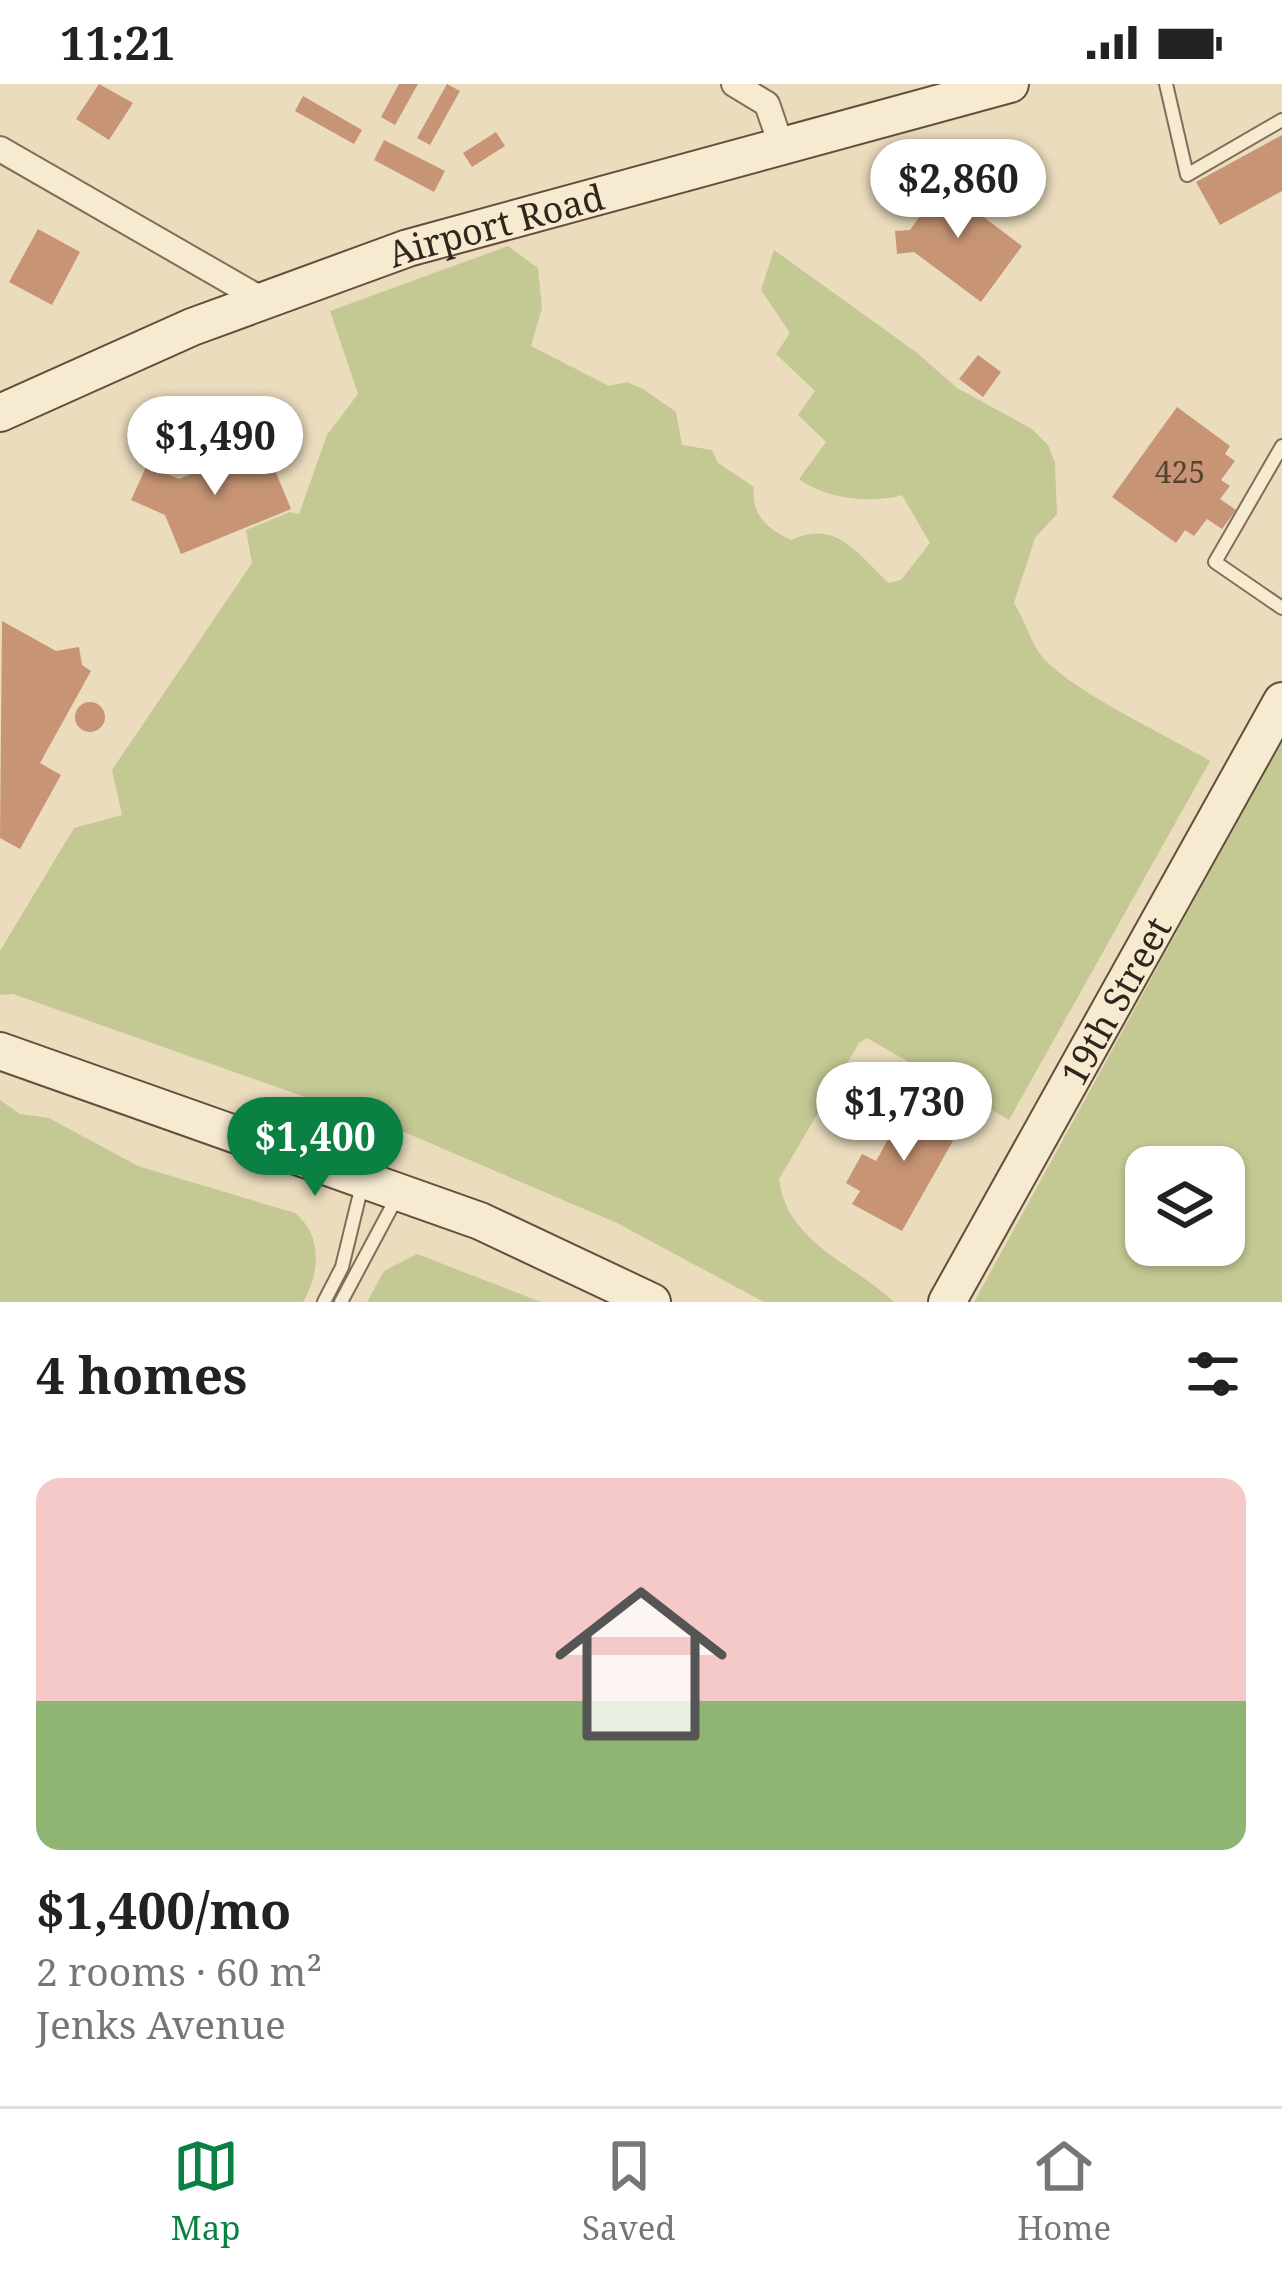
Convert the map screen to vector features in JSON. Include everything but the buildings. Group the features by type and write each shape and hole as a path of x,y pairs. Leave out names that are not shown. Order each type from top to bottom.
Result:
{"main road":[{"name":"Airport Road","path":"0,413 261,299 473,226 781,145 927,94 1010,84"},
{"name":"19th Street","path":"947,1302 1282,701"},
{"path":"0,1051 400,1191 563,1256 652,1302"}],"street":[{"path":"734,84 767,104 781,145"},
{"path":"0,149 261,299"}],"lane":[{"path":"1166,84 1187,175 1282,120"},
{"path":"1282,446 1216,562 1282,608"},
{"path":"324,1302 342,1267 364,1178"},
{"path":"340,1302 400,1191"}],"green space":[{"path":"508,246 538,268 542,308 531,346 609,386 627,382 643,389 676,412 682,445 712,450 718,463 754,487 755,506 768,526 791,540 834,536 889,583 901,580 930,543 902,495 849,498 799,479 826,442 798,415 815,391 776,354 790,333 761,290 774,250 916,352 957,388 1032,429 1048,445 1055,463 1057,514 1035,538 1014,603 1033,641 1046,661 1080,688 1210,761 1009,1120 867,1038 859,1043 779,1179 784,1201 808,1236 894,1302 764,1302 617,1223 404,1132 13,994 0,995 0,951 74,828 122,815 112,770 252,563 246,530 290,512 299,514 327,435 358,394 330,311"},
{"path":"1282,735 1282,1302 974,1302 1264,773"},
{"path":"0,1100 20,1114 49,1118 138,1166 295,1213 310,1233 316,1255 303,1302 0,1302"},
{"path":"417,1254 541,1302 367,1302 384,1271"}]}
